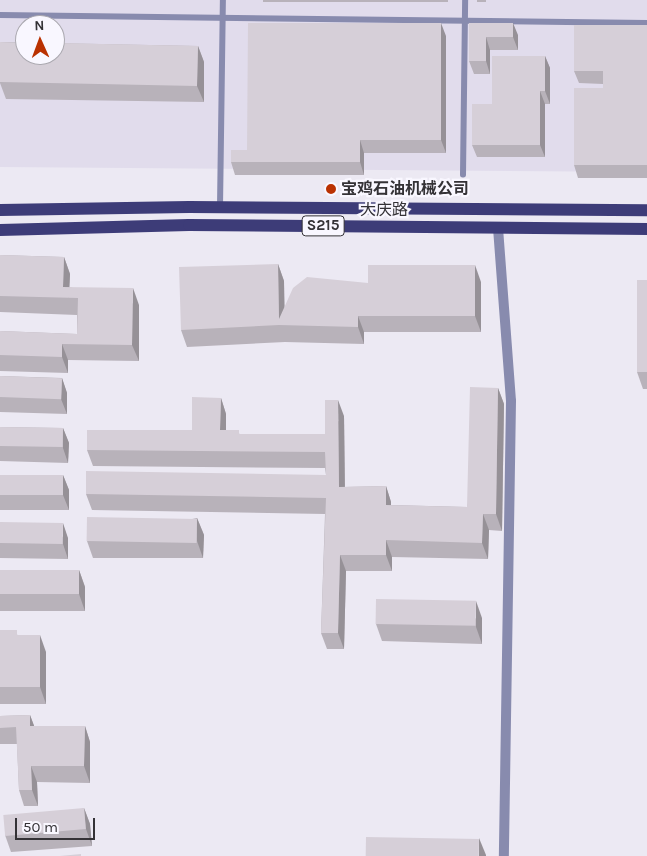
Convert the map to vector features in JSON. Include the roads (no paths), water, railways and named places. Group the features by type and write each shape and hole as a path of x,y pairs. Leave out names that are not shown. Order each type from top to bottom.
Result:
{"main road":[{"name":"大庆路","path":"0,210 220,207 647,210"},
{"name":"大庆路","path":"0,230 189,225 647,229"}],"street":[{"path":"498,228 511,402 504,856"}],"lane":[{"path":"220,207 223,0"},
{"path":"463,175 465,0"},
{"path":"0,15 647,23"}],"place":[{"name":"宝鸡石油机械公司","path":"331,189"}]}
